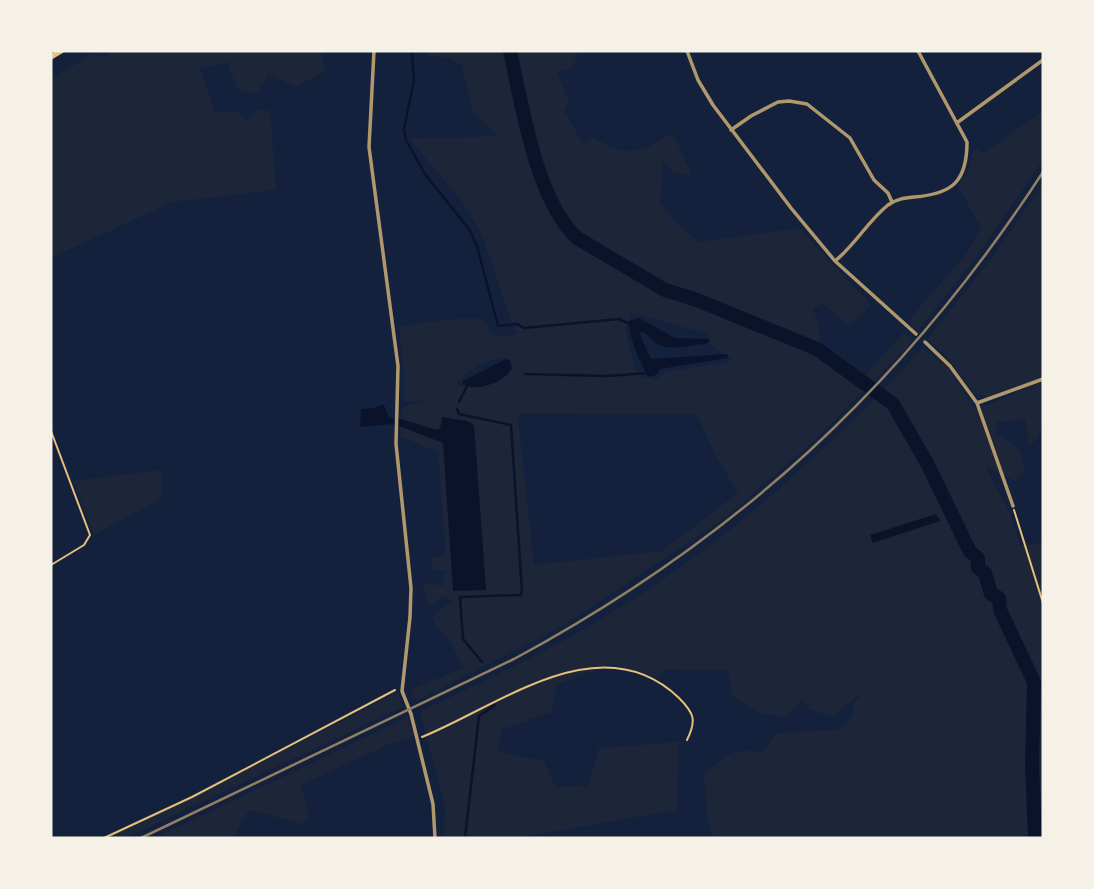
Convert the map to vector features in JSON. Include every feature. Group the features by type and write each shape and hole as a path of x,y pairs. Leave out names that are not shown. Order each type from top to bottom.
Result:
{"main road":[{"path":"51,57 61,51"}],"street":[{"path":"374,51 369,147 397,356 397,427 411,588 402,695 418,739 433,804 435,838"},
{"path":"687,51 698,80 731,130 835,261 916,334"},
{"path":"835,261 892,202 936,195 948,190 959,179 967,159 967,142 958,122 918,51"},
{"path":"958,122 1043,60"},
{"path":"731,130 778,102 807,104 850,138 874,180 888,193 892,202"},
{"path":"925,342 950,366 977,402 1013,506"},
{"path":"977,402 1043,379"}],"path":[{"path":"51,431 90,535 84,545 51,565"},
{"path":"1013,506 1043,603"},
{"path":"418,739 501,697 588,667 616,668 650,677 667,687 690,709 694,721 687,740"},
{"path":"104,838 215,785 402,686"}],"shaded area":[{"path":"112,51 321,51 325,71 296,87 269,74 256,94 238,90 227,62 197,69 201,71 215,113 239,111 242,118 248,120 255,110 270,111 276,190 172,202 51,258 51,80 93,53 105,58"},
{"path":"428,51 578,51 574,66 557,72 569,102 564,110 583,144 593,138 625,151 633,151 650,146 673,133 692,176 674,172 662,161 660,202 672,219 699,242 799,228 871,305 850,326 823,304 813,308 819,328 819,347 810,355 824,356 855,378 848,383 864,376 903,333 914,340 814,441 725,518 564,625 416,701 410,690 463,668 450,641 432,617 452,601 444,595 430,606 423,588 427,583 443,586 445,570 432,570 432,558 446,555 438,452 400,436 402,408 424,401 403,401 404,380 399,326 455,319 483,319 494,337 518,334 479,229 457,195 410,139 498,136 473,113 462,65 451,59 429,55","holes":["632,313 709,334 710,345 733,360 664,372 657,379 642,377 635,367 625,330","499,358 509,359 512,364 487,385 456,385 469,371","521,413 697,415 716,456 738,493 662,551 534,565 518,418"]},
{"path":"1043,111 1043,160 974,260 918,331 908,321 969,250 981,228 958,186 969,169 972,151 976,148 982,154"},
{"path":"1043,184 1043,377 991,396 975,395 947,357 927,339 989,262"},
{"path":"639,318 675,338 709,339 705,344 670,348 659,345 641,331 640,335 651,359 727,354 728,358 660,369 656,375 648,377 635,349 629,327 629,321"},
{"path":"923,348 948,368 975,410 1043,382 1043,425 1030,446 1025,419 996,422 997,435 1014,445 1022,459 1024,472 1015,481 985,466 1011,515 1020,546 1043,542 1043,838 714,838 708,823 704,775 729,754 742,751 762,752 777,733 838,730 853,715 854,703 863,692 831,717 809,709 802,700 784,717 761,713 732,696 728,671 663,669 660,678 612,664 557,684 552,712 502,729 497,752 544,761 555,787 588,786 599,748 679,742 677,810 516,838 444,838 445,806 420,712 590,626 697,555 815,456"},
{"path":"506,359 510,361 512,368 497,382 482,387 463,384 463,381"},
{"path":"384,405 389,418 437,430 440,429 442,417 467,421 474,425 486,590 453,591 443,443 394,424 360,427 361,409"},
{"path":"162,470 162,498 94,535 73,481"},
{"path":"936,514 940,521 873,543 870,535"},
{"path":"398,692 403,707 126,838 106,838 216,785"},
{"path":"408,717 414,736 389,744 301,785 309,818 303,824 249,810 232,838 155,838"}],"waterway":[{"path":"412,51 414,80 404,129 406,140 425,174 469,229 477,246 498,326 517,324 524,328 619,319 632,325"},
{"path":"510,51 541,176 563,221 577,238 665,290 697,300 817,349 893,404 928,465 970,552 978,558 978,568 985,573 991,594 999,598 1000,610 1034,682 1032,764 1035,838"},
{"path":"525,374 607,376 648,373"},
{"path":"459,402 467,386"},
{"path":"457,409 459,414 511,425 522,592 520,595 460,597 463,639 482,662"},
{"path":"465,838 479,716 495,705"}],"railway":[{"path":"141,838 514,659 595,612 671,562 743,508 810,450 874,388 933,321 990,249 1043,172"}]}
